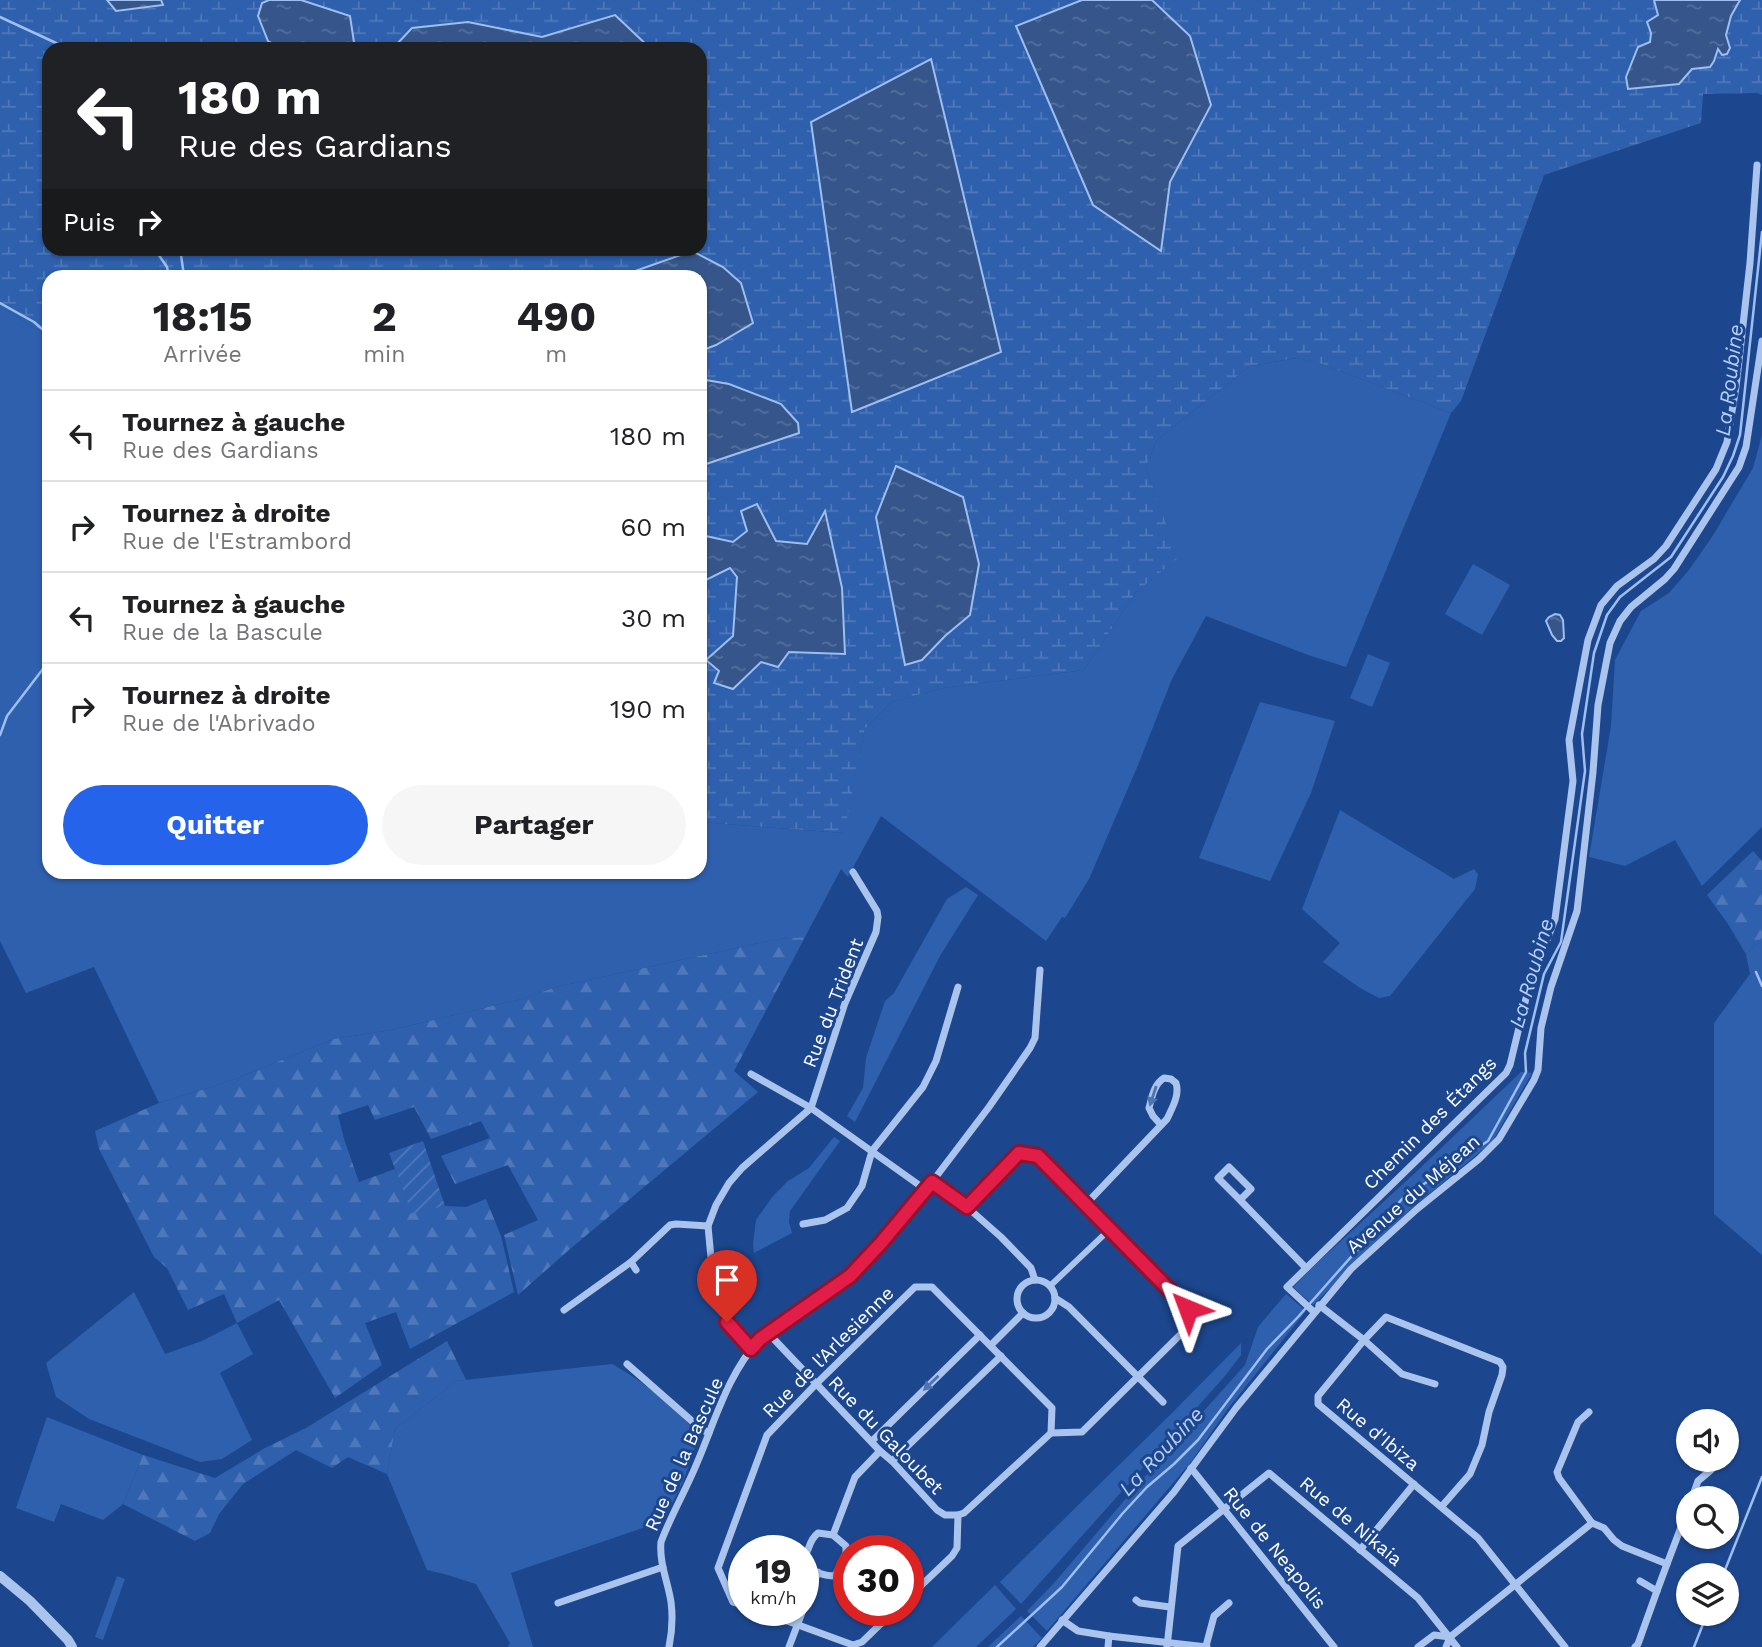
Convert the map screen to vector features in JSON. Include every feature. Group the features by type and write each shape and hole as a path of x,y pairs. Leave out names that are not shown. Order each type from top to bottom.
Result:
{"street":[{"name":"Chemin des Étangs","path":"1317,1309 1289,1289 1306,1268 1506,1073 1510,1065 1528,990 1555,919 1573,781 1569,740 1592,628 1601,605 1609,594 1654,559 1666,546 1716,469 1727,442 1737,387 1757,165"},
{"name":"Avenue du Méjean","path":"1040,1647 1174,1492 1236,1408 1351,1269 1417,1209 1479,1160 1499,1139 1534,1080 1538,1070 1541,1028 1551,987 1577,911 1598,705 1610,643 1620,621 1631,607 1674,569 1740,467 1746,447 1762,341"},
{"name":"Rue du Trident","path":"811,1108 845,1003 876,932 877,911 853,872"},
{"name":"Rue de la Bascule","path":"668,1647 672,1611 660,1552 661,1542 733,1380 760,1339 850,1276 881,1243 926,1190 989,1107 1035,1038 1040,970"},
{"path":"803,1224 825,1220 848,1208 862,1186 872,1151 923,1087 936,1061 958,987"},
{"path":"751,1074 811,1108 926,1190"},
{"path":"1086,1204 1167,1119 1178,1089 1171,1079 1164,1078 1158,1081 1155,1087 1149,1108 1161,1125"},
{"path":"751,1349 727,1322 718,1303 708,1226 716,1205 742,1168 811,1108"},
{"path":"924,1583 957,1548 958,1515 964,1513 1051,1433 1082,1432 1188,1327 1188,1309 1038,1156 1019,1153 967,1207"},
{"path":"1240,1200 1251,1189 1229,1167 1218,1178 1306,1268"},
{"path":"932,1182 967,1207 1001,1237 1031,1268 1035,1280"},
{"path":"564,1310 631,1262 670,1225 708,1226"},
{"path":"1050,1286 1110,1229"},
{"path":"631,1262 636,1270"},
{"path":"1055,1298 1052,1311 1041,1318 1023,1313 1017,1302 1019,1290 1029,1282 1035,1280 1046,1283 1055,1298 1069,1307 1163,1402"},
{"name":"Rue de l'Arlesienne","path":"730,1535 767,1435 915,1287 932,1287 1052,1408 1051,1433"},
{"path":"1317,1309 1364,1340 1402,1374 1435,1384"},
{"path":"991,1345 1023,1313"},
{"path":"1364,1340 1386,1317 1500,1362 1503,1367 1482,1445 1470,1474 1442,1506"},
{"name":"Rue du Galoubet","path":"769,1334 937,1510 945,1515 958,1515"},
{"path":"872,1441 980,1335"},
{"name":"Rue d'Ibiza","path":"1364,1340 1318,1396 1318,1404 1478,1538 1565,1647"},
{"path":"892,1461 1001,1356"},
{"path":"627,1364 709,1433"},
{"path":"1589,1412 1578,1422 1558,1472 1559,1478 1592,1522 1604,1528 1614,1540 1622,1546 1667,1564"},
{"path":"815,1535 833,1535 855,1478 880,1451"},
{"name":"Rue de Neapolis","path":"1191,1468 1334,1647"},
{"path":"1696,1486 1698,1480 1708,1472"},
{"name":"Rue de Nikaia","path":"1224,1508 1269,1473 1418,1598 1457,1647"},
{"path":"1360,1550 1415,1484"},
{"path":"1167,1645 1178,1546 1224,1508"},
{"path":"1446,1647 1450,1637 1592,1522"},
{"path":"1635,1647 1676,1540"},
{"name":"Rue de l'Arlesienne","path":"728,1541 718,1568 728,1591"},
{"path":"558,1603 663,1567"},
{"path":"0,1576 30,1601 72,1647"},
{"path":"1640,1581 1657,1591"},
{"path":"1136,1600 1140,1603 1170,1606"},
{"path":"1062,1620 1078,1631 1167,1645 1207,1646 1214,1616 1228,1603"},
{"path":"789,1647 796,1626"},
{"path":"802,1626 856,1645 878,1626"},
{"path":"1418,1647 1434,1635 1450,1637"},
{"path":"1108,1647 1109,1636"}],"green space":[{"path":"0,0 107,0 116,11 163,4 161,0 269,0 262,3 270,42 42,42 42,256 707,256 707,42 644,42 615,15 542,37 468,22 413,28 399,42 354,42 350,16 301,0 1762,0 1762,95 1703,94 1701,123 1544,175 1461,401 1451,413 1319,363 1296,358 1250,366 1157,440 1146,467 1178,558 1136,592 1084,670 943,688 892,702 865,729 844,833 707,823 707,270 42,270 42,333 0,306"},
{"path":"0,306 42,333 42,879 707,879 707,823 843,833 865,729 892,702 943,688 1084,670 1136,592 1177,558 1146,467 1157,440 1250,366 1297,358 1319,363 1451,413 1346,667 1206,616 1172,679 1089,879 1065,918 1062,917 1046,941 881,816 848,877 841,869 805,937 778,939 556,987 522,999 391,1030 333,1039 233,1080 159,1103 94,967 26,993 0,941"},
{"path":"1762,435 1762,827 1702,886 1675,840 1625,866 1589,857 1611,726 1615,660 1641,611 1669,593 1712,537 1753,468"},
{"path":"1473,564 1510,585 1482,635 1445,614"},
{"path":"1368,654 1390,663 1372,707 1350,698"},
{"path":"1260,702 1335,721 1311,793 1270,881 1199,858"},
{"path":"1340,810 1454,879 1474,869 1478,874 1475,889 1390,996 1379,998 1323,962 1340,943 1302,909"},
{"path":"1753,851 1762,861 1762,938 1746,954 1707,895"},
{"path":"966,887 978,895 940,956 855,1122 847,1116 863,1088 866,1058 885,1001 894,993 947,899"},
{"path":"805,937 734,1071 758,1092 518,1295 504,1235 538,1220 508,1165 455,1184 441,1156 490,1138 481,1121 431,1139 414,1107 375,1120 368,1105 338,1115 359,1182 395,1169 412,1213 445,1206 466,1207 486,1199 501,1236 514,1292 410,1349 396,1312 365,1323 382,1365 335,1398 279,1300 237,1323 224,1294 188,1310 167,1268 154,1257 99,1149 95,1131 159,1103 233,1080 333,1039 391,1030 522,999 556,987 778,939"},
{"path":"1762,938 1762,1255 1714,1214 1714,1023 1750,974 1746,954"},
{"path":"1521,1072 1532,1073 1492,1142 1413,1207 1313,1305 1293,1287 1316,1264"},
{"path":"834,1137 840,1141 790,1211 792,1233 754,1253 756,1220 773,1196 788,1181 809,1168"},
{"path":"423,1141 445,1206 412,1214 389,1153"},
{"path":"134,1292 165,1354 202,1341 237,1323 253,1354 220,1373 252,1440 222,1459 200,1462 89,1419 56,1397 46,1363"},
{"path":"1286,1294 1306,1311 1227,1410 1191,1462 1047,1631 1027,1611 1245,1365 1258,1327"},
{"path":"447,1341 466,1380 456,1381 395,1429 387,1474 348,1457 332,1468 296,1450 243,1484 219,1514 210,1533 195,1541 123,1504 143,1455 215,1478 265,1448 306,1428"},
{"path":"1241,1343 1241,1355 1225,1376 1021,1604 1000,1582"},
{"path":"612,1364 659,1396 699,1436 683,1482 663,1521 511,1573 533,1647 508,1647 510,1643 476,1584 427,1570 387,1474 395,1429 456,1381"},
{"path":"47,1417 143,1455 123,1504 103,1520 61,1504 54,1522 16,1508"},
{"path":"117,1576 125,1579 103,1640 95,1637"},
{"path":"995,1585 1016,1609 976,1647 932,1647"},
{"path":"1021,1616 1042,1638 1033,1647 988,1647"}],"water":[{"path":"107,0 161,0 163,5 116,11"},
{"path":"269,0 301,0 350,16 354,42 270,42 258,16 262,3"},
{"path":"1082,0 1152,0 1190,36 1211,105 1170,182 1161,251 1093,205 1016,26"},
{"path":"1654,0 1740,0 1731,16 1726,35 1730,48 1727,54 1722,55 1718,49 1710,67 1692,69 1679,84 1628,89 1626,77 1638,47 1650,42 1651,33 1647,22 1658,15"},
{"path":"615,15 644,42 399,42 412,28 468,22 542,37"},
{"path":"931,59 1001,352 852,412 811,122"},
{"path":"678,256 702,256 723,267 741,283 753,323 707,348 707,270 638,270"},
{"path":"707,380 729,384 781,404 798,423 799,433 707,464"},
{"path":"896,466 963,497 979,564 970,615 922,660 905,665 876,517"},
{"path":"757,504 776,541 807,544 825,511 842,588 845,654 789,652 778,667 761,662 733,689 714,683 719,671 707,659 733,636 737,577 730,568 707,580 707,536 733,542 747,531 741,511"},
{"path":"1555,614 1560,615 1563,620 1564,638 1561,641 1557,641 1552,635 1546,621"}],"waterway":[{"path":"0,17 54,42"},
{"name":"La Roubine","path":"997,1647 1062,1587 1147,1487 1198,1440 1267,1349 1403,1198 1488,1141 1526,1072 1525,1053 1544,974 1561,942 1585,771 1582,734 1594,653 1607,615 1620,597 1671,557 1723,477 1733,456 1740,435 1762,232"},
{"path":"159,256 168,270"},
{"path":"181,256 183,270"},
{"path":"0,303 42,329"},
{"path":"0,735 7,716 42,670"},
{"path":"1756,972 1762,986"},
{"path":"1728,1563 1762,1477"},
{"path":"1694,1647 1702,1626"}],"route":[{"path":"727,1322 751,1349 760,1339 850,1276 932,1182 967,1207 1019,1153 1038,1156 1188,1309"}]}
